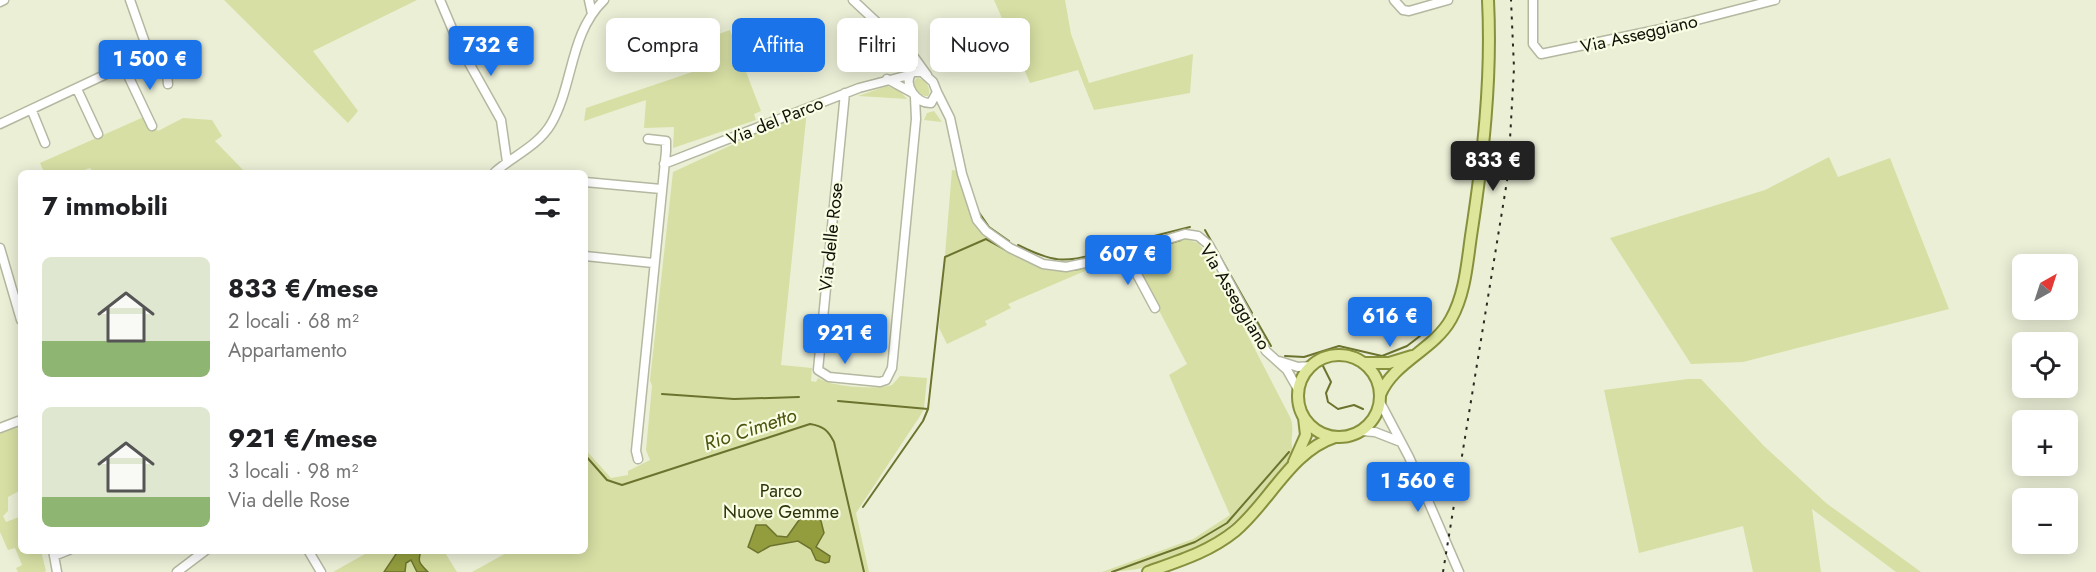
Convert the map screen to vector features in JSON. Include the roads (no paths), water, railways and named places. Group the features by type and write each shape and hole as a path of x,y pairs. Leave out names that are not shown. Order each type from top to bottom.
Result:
{"main road":[{"path":"1304,417 1320,433 1335,437 1348,436 1360,431 1375,416 1380,398 1389,381 1438,338 1450,321 1463,288 1479,183 1487,105 1490,38 1488,0"},
{"name":"Via Asseggiano","path":"1311,366 1331,356 1353,357 1363,363 1389,363 1418,354"},
{"path":"1363,363 1375,377 1380,398"},
{"path":"1299,391 1304,375 1311,366"},
{"name":"Via Asseggiano","path":"1290,470 1304,444 1307,426 1299,404 1299,391"},
{"path":"1148,572 1197,555 1221,541 1246,521 1290,470 1316,447 1335,437"}],"street":[{"path":"0,2 4,0"},
{"path":"130,0 150,54 167,74 168,84"},
{"path":"440,0 459,45 501,120 507,162"},
{"path":"589,0 592,14"},
{"path":"497,170 540,137 552,122 581,33 592,14 604,0"},
{"name":"Via Asseggiano","path":"854,0 872,18"},
{"path":"1394,0 1403,10 1409,12 1448,0"},
{"name":"Via Asseggiano","path":"1533,0 1532,34 1537,52 1548,54 1775,0"},
{"path":"0,124 150,54"},
{"name":"Via Asseggiano","path":"918,65 927,75 950,118 962,174 977,220 993,238 1043,264 1060,267 1125,252 1185,234 1198,236 1204,240 1266,351 1287,370 1299,391"},
{"path":"124,67 152,126"},
{"path":"913,95 910,73 922,72 927,75"},
{"name":"Via del Parco","path":"664,164 845,93 910,73"},
{"path":"887,79 913,95"},
{"path":"77,89 98,134"},
{"path":"916,119 930,104 937,92"},
{"name":"Via delle Rose","path":"845,93 818,370 829,377 880,382 886,380 892,368 916,119 913,95"},
{"name":"Via Asseggiano","path":"913,95 943,111 956,147"},
{"path":"32,111 45,143"},
{"path":"638,459 636,451 666,141 648,140"},
{"path":"588,182 662,189"},
{"path":"0,248 18,310"},
{"path":"1125,252 1155,308"},
{"path":"588,256 653,262"},
{"name":"Via Asseggiano","path":"1275,360 1298,367 1311,366"},
{"path":"1380,398 1398,442 1408,457 1459,572"},
{"path":"0,428 18,421"},
{"path":"1360,431 1375,432 1398,442"},
{"path":"54,554 57,572"},
{"path":"177,572 201,554"},
{"path":"310,554 321,572"}],"waterway":[{"path":"978,211 989,227 1009,241"},
{"path":"1154,236 1190,227"},
{"path":"1205,230 1252,313"},
{"path":"863,507 923,421 928,409 945,257 986,239 1006,250"},
{"path":"1109,250 1145,239"},
{"path":"1144,251 1181,240"},
{"path":"1018,245 1040,255 1068,260 1102,252"},
{"path":"1047,268 1065,271"},
{"path":"1070,270 1080,269"},
{"path":"1255,318 1271,346"},
{"path":"1285,356 1304,357 1339,346 1382,356 1407,346 1420,336"},
{"path":"1322,364 1331,382 1326,393 1328,402 1338,409 1354,405 1363,409"},
{"path":"662,394 734,399 799,397"},
{"path":"838,401 928,409"},
{"name":"Rio Cimetto","path":"588,458 607,480 622,485 810,424 818,426 825,429 834,442 864,572"},
{"path":"1112,572 1195,542 1227,523 1289,452"}],"railway":[{"path":"1443,572 1508,175 1514,68 1511,0"}],"park label":[{"name":"Parco Nuove Gemme","path":"781,501"}]}
